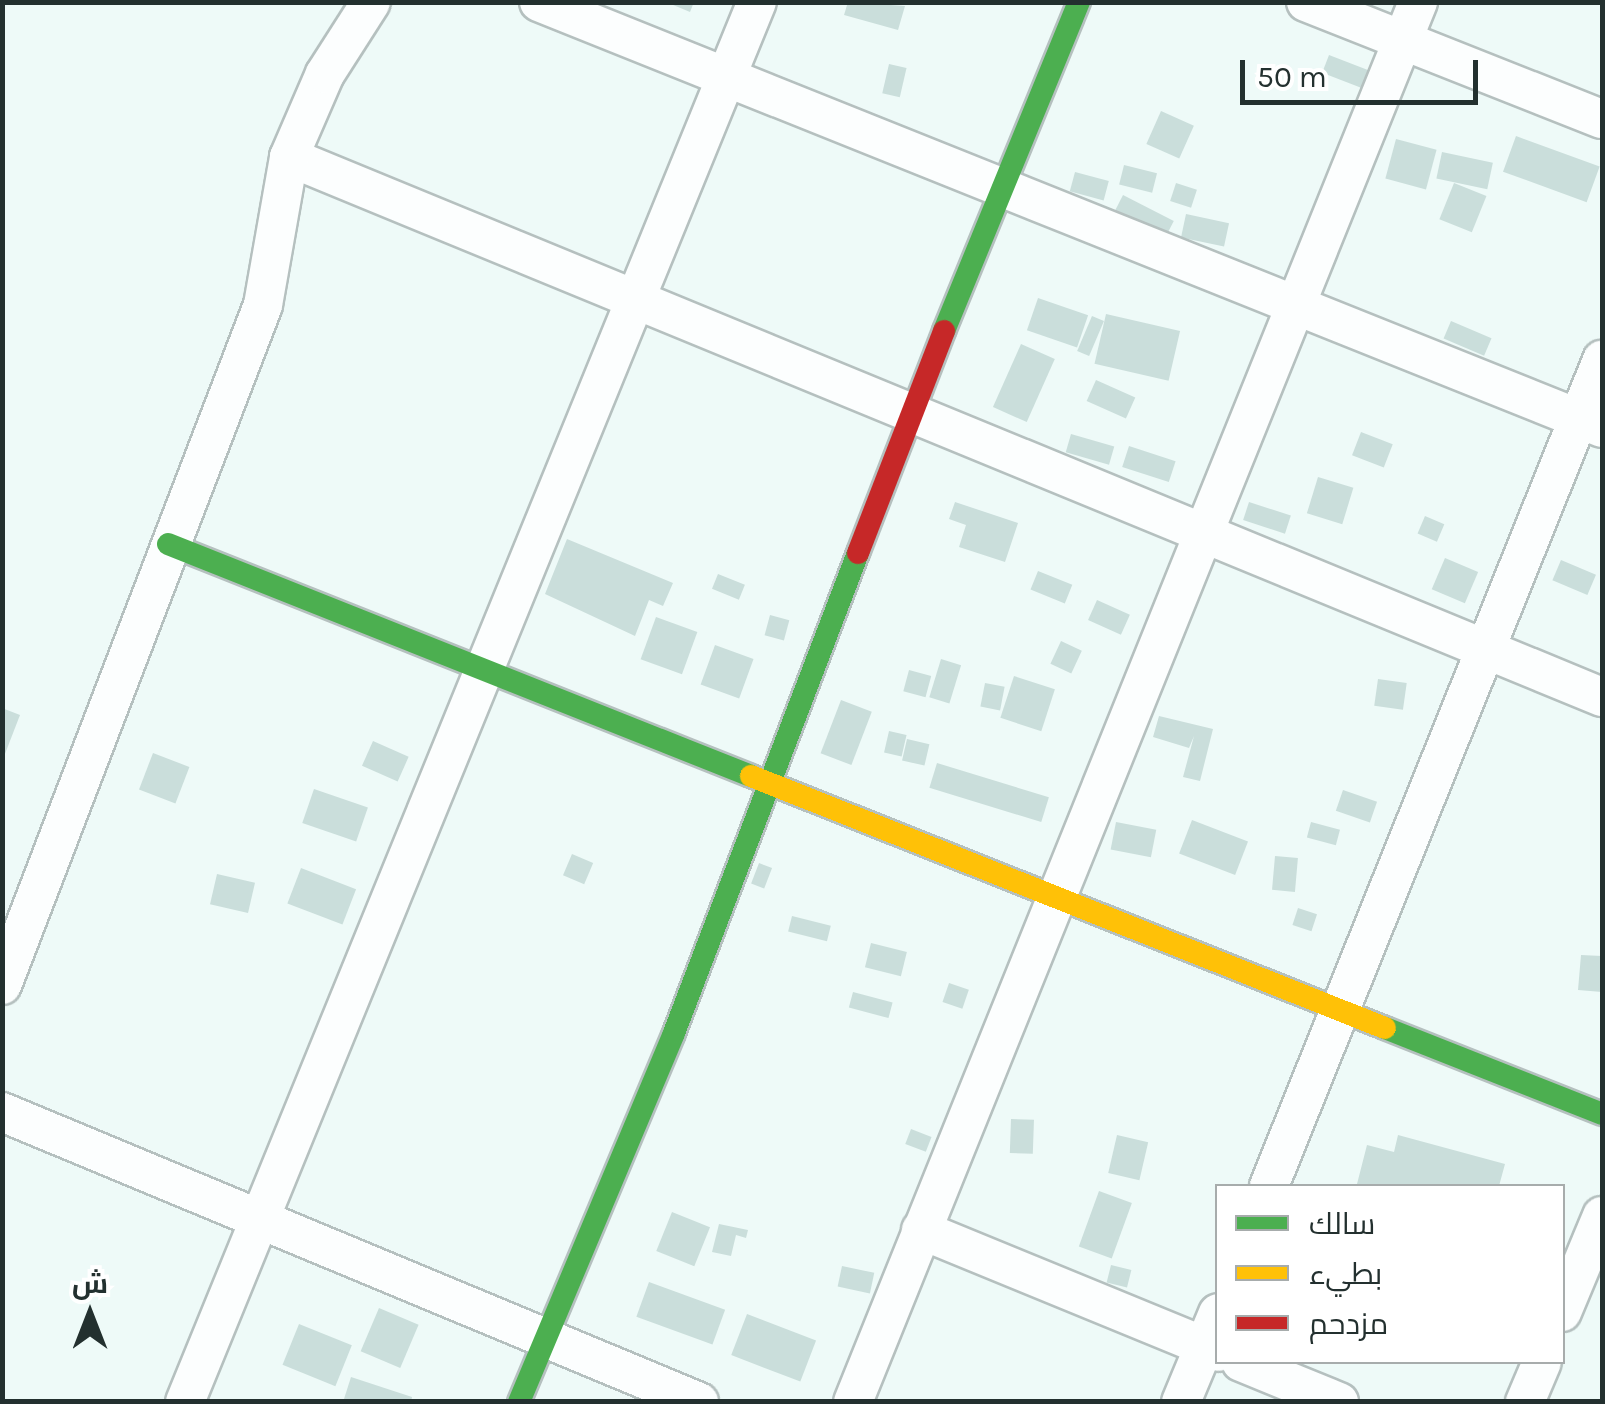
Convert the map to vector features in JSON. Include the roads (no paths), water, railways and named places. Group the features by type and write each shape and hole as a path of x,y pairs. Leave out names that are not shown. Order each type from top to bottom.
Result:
{"street":[{"path":"2,985 168,544 264,304 289,157 325,74 370,2"},
{"path":"539,2 1591,423"},
{"path":"186,1402 758,2"},
{"path":"519,1402 772,781 912,411 1079,2"},
{"path":"1306,2 1401,44 1602,119"},
{"path":"852,1402 1202,527 1418,2"},
{"path":"289,157 1202,527 1486,652 1602,697"},
{"path":"1271,1184 1486,652 1591,423 1602,360"},
{"path":"168,544 486,666 1602,1114"},
{"path":"2,1112 699,1402"},
{"path":"1565,1305 1602,1216"},
{"path":"921,1230 1213,1337 1181,1402"},
{"path":"1246,1364 1339,1402"},
{"path":"1525,1402 1541,1364"}]}
